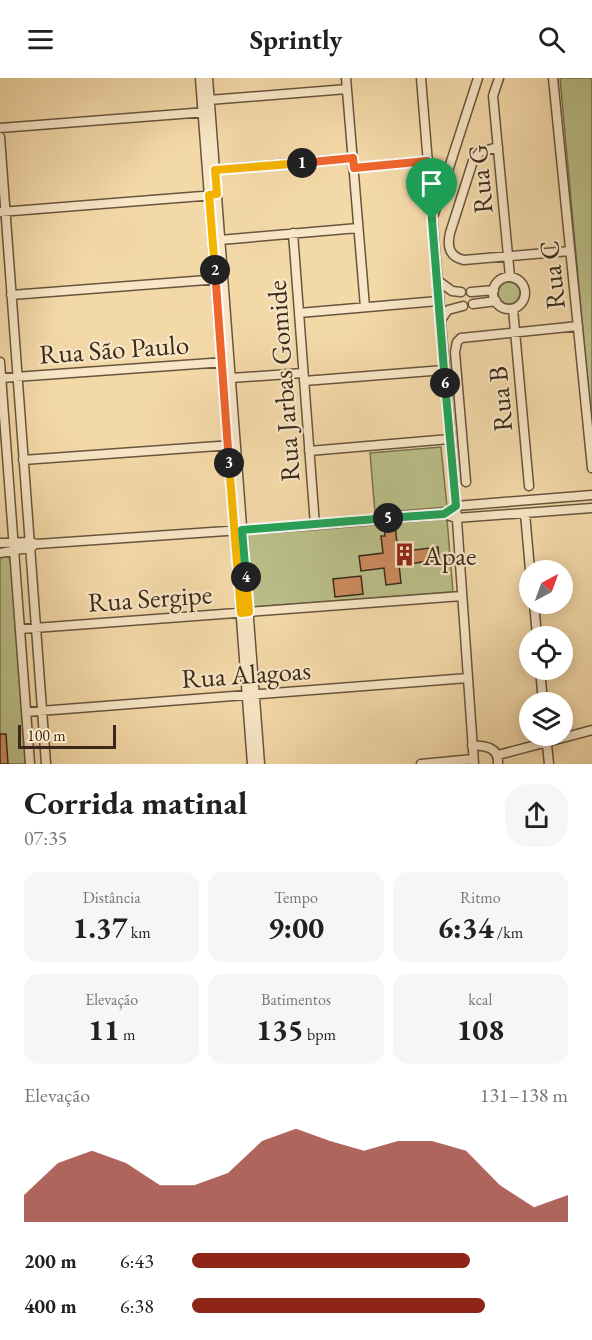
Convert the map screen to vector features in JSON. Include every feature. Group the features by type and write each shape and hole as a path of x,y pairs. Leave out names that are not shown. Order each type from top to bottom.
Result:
{"street":[{"path":"200,78 215,170 213,195 220,240 219,279"},
{"path":"208,78 207,112 238,530 251,695 260,764"},
{"path":"346,78 364,307"},
{"path":"421,78 456,506 473,762 422,764"},
{"path":"432,220 478,78"},
{"name":"Rua G","path":"499,78 493,96 510,277"},
{"name":"Rua C","path":"553,78 592,468"},
{"path":"209,100 347,89"},
{"path":"0,128 207,112"},
{"path":"0,137 3,212 32,545 35,628 46,764"},
{"path":"498,147 480,152 472,161 450,233 448,245 451,254 464,260 570,251"},
{"path":"215,170 427,161"},
{"path":"3,212 213,195"},
{"path":"220,240 358,228"},
{"name":"Rua Jarbas Gomide","path":"293,233 315,525"},
{"path":"510,277 520,282 525,292 522,302 513,309 503,308 496,301 494,290 499,281 510,277"},
{"path":"11,295 219,279"},
{"path":"436,280 452,291 461,292"},
{"path":"471,292 494,290"},
{"path":"299,313 438,301"},
{"path":"473,304 496,301"},
{"path":"440,321 448,310 463,306"},
{"name":"Rua B","path":"513,309 529,486"},
{"path":"466,482 455,352 457,342 461,338 578,326"},
{"path":"0,362 4,473 14,547 30,764"},
{"path":"226,362 231,378 232,445"},
{"name":"Rua São Paulo","path":"1,378 226,362"},
{"path":"231,378 444,370"},
{"path":"309,451 450,439"},
{"path":"23,460 232,445"},
{"path":"444,514 456,506 592,495"},
{"path":"472,505 473,516"},
{"path":"0,553 14,547 32,545 444,514 456,518 592,508"},
{"path":"525,513 529,560"},
{"path":"0,543 14,547"},
{"name":"Rua Sergipe","path":"21,629 462,596"},
{"name":"Rua Alagoas","path":"27,712 468,678"},
{"path":"251,695 252,764"},
{"path":"573,733 592,730"},
{"path":"472,746 490,747 498,760 529,746"},
{"path":"547,746 549,764"}],"green space":[{"path":"560,78 592,78 592,431"},
{"path":"509,282 517,285 520,293 517,301 509,304 501,301 498,293 501,285"},
{"path":"441,447 447,507 375,513 370,453"},
{"path":"447,519 453,592 253,607 248,534"},
{"path":"7,556 11,561 26,764 0,764 0,557"}],"building":[{"name":"Apae","path":"395,525 398,552 438,547 439,560 399,565 401,583 386,585 384,568 361,571 359,556 383,553 381,536 385,536 384,526"},
{"path":"361,576 363,594 335,597 333,579"},
{"path":"0,734 6,734 8,764 0,764"}],"place":[{"name":"Apae","path":"405,555"}],"route":[{"path":"353,158 354,168 427,161 432,220 456,506 444,514 242,530 249,612 241,613 209,195 217,194 215,170 353,158"}]}
